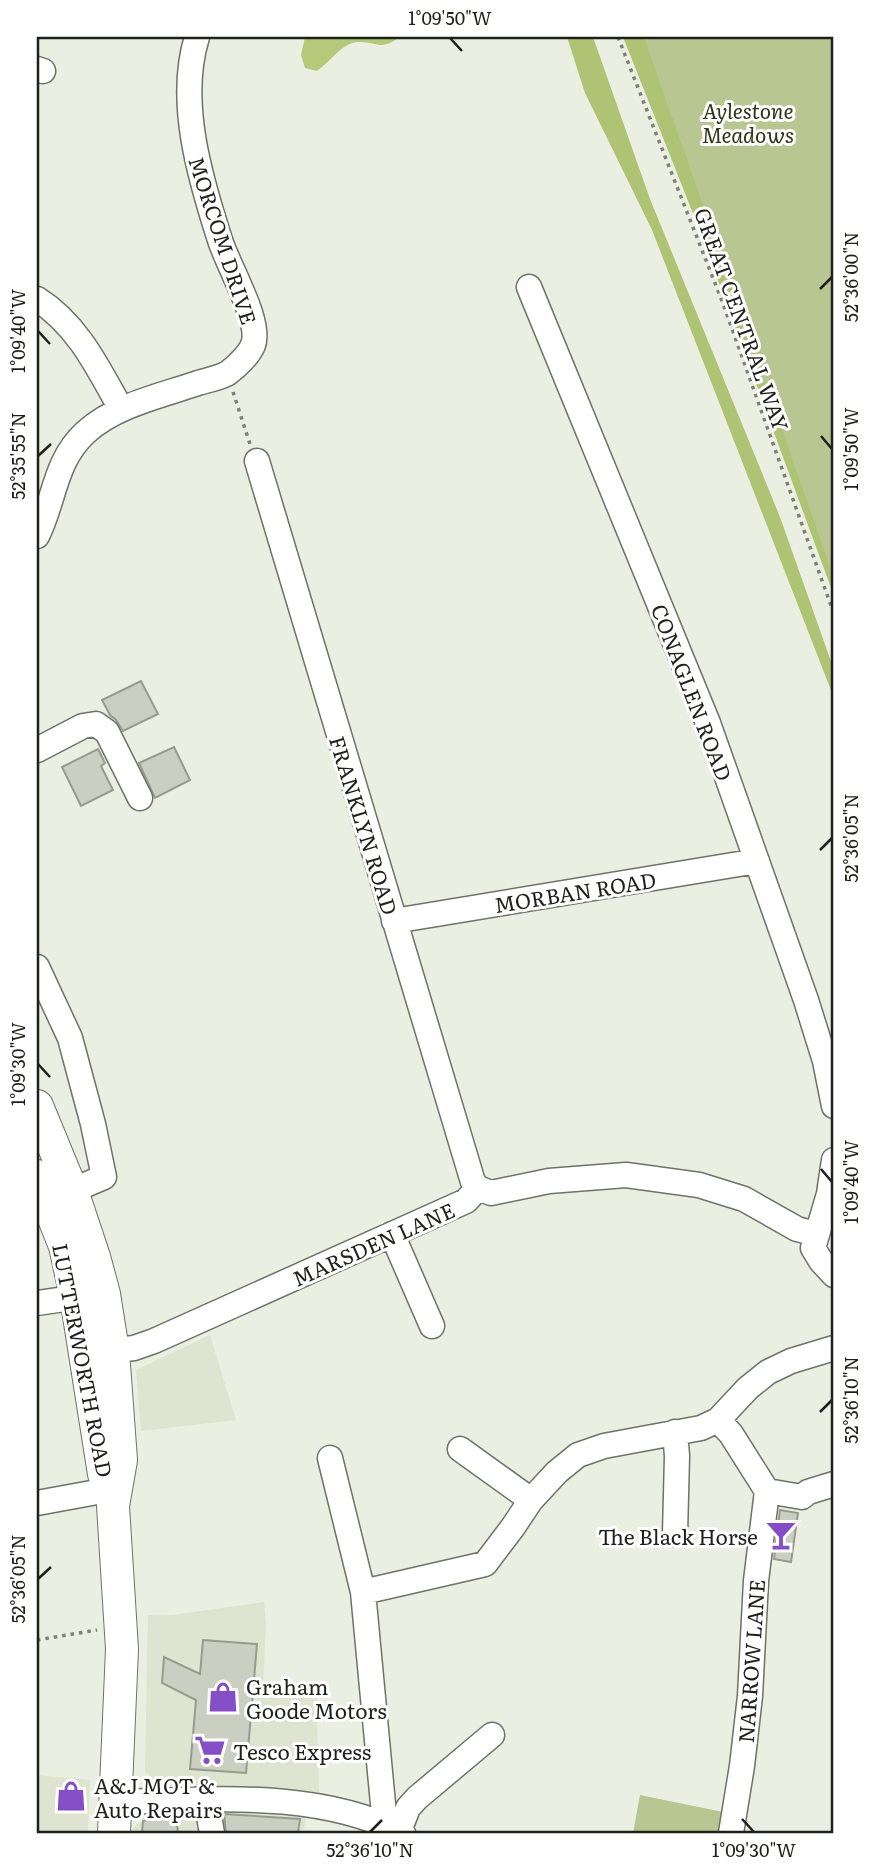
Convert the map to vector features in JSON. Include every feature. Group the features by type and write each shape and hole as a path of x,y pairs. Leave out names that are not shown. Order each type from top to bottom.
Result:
{"main road":[{"name":"LUTTERWORTH ROAD","path":"37,1106 52,1190 90,1295 107,1427 121,1460 111,1498 122,1649 114,1833"}],"street":[{"name":"MORCOM DRIVE","path":"37,536 46,518 56,477 67,454 86,432 121,409 227,373 249,352 254,343 253,317 220,242 192,141 190,74 197,37"},
{"name":"CONAGLEN ROAD","path":"528,287 708,723 825,1061 834,1106"},
{"path":"37,299 73,330 92,357 121,409"},
{"name":"FRANKLYN ROAD","path":"257,461 473,1182 478,1188"},
{"path":"37,750 83,726 96,724 107,733 140,798"},
{"name":"MORBAN ROAD","path":"394,921 757,861"},
{"path":"37,967 70,1038 104,1177 52,1190"},
{"path":"834,1160 829,1194 813,1248 834,1275"},
{"name":"MARSDEN LANE","path":"99,1352 154,1341 466,1201 478,1188 491,1193 549,1181 626,1175 699,1185 744,1199 797,1229 816,1234"},
{"path":"392,1234 432,1326"},
{"path":"37,1303 90,1295"},
{"path":"363,1592 485,1564 531,1500 556,1472 578,1455 604,1446 701,1428 718,1420 768,1371 834,1348"},
{"path":"718,1420 731,1434 767,1491 802,1497 807,1492 834,1484"},
{"path":"675,1432 675,1535"},
{"path":"460,1449 531,1500"},
{"path":"330,1458 363,1592 396,1830"},
{"name":"NARROW LANE","path":"731,1833 750,1696 756,1581 767,1491"},
{"path":"37,1503 111,1498"},
{"path":"396,1830 417,1798 492,1735"},
{"path":"206,1800 212,1833"},
{"path":"116,1802 258,1800 318,1804 396,1830"}],"path":[{"name":"GREAT CENTRAL WAY","path":"618,37 722,301 834,614"},
{"path":"227,373 257,461"},
{"path":"37,1640 121,1626"}],"shaded area":[{"path":"305,37 400,37 383,45 358,42 347,45 317,71 305,68 301,55"},
{"path":"567,37 593,37 650,199 780,517 834,670 834,698 652,230 585,93"},
{"path":"623,37 644,37 834,578 834,596 700,231"},
{"path":"210,1335 236,1420 141,1431 136,1370"},
{"path":"264,1602 266,1625 263,1683 316,1681 319,1792 155,1784 145,1771 148,1615 172,1615"},
{"path":"37,1775 90,1780 88,1833 37,1833"},
{"path":"198,1811 306,1817 303,1833 129,1833 137,1824 152,1817"}],"green space":[{"name":"Aylestone Meadows","path":"626,37 834,37 834,585"},
{"path":"640,1795 723,1812 720,1833 633,1833"}],"building":[{"path":"141,681 158,714 123,731 102,700"},
{"path":"174,747 190,780 155,798 139,763"},
{"path":"98,749 105,763 101,766 113,790 81,806 62,767"},
{"name":"The Black Horse","path":"780,1510 798,1513 791,1562 774,1559"},
{"path":"203,1640 257,1644 246,1773 190,1769 196,1700 162,1683 164,1657 200,1674"},
{"path":"224,1814 300,1819 298,1833 226,1833"},
{"path":"176,1815 178,1833 142,1833 143,1821"}],"place":[{"name":"The Black Horse","path":"781,1535"},
{"name":"Graham Goode Motors","path":"223,1697"},
{"name":"Tesco Express","path":"210,1750"},
{"name":"A&J MOT & Auto Repairs","path":"71,1796"}]}
